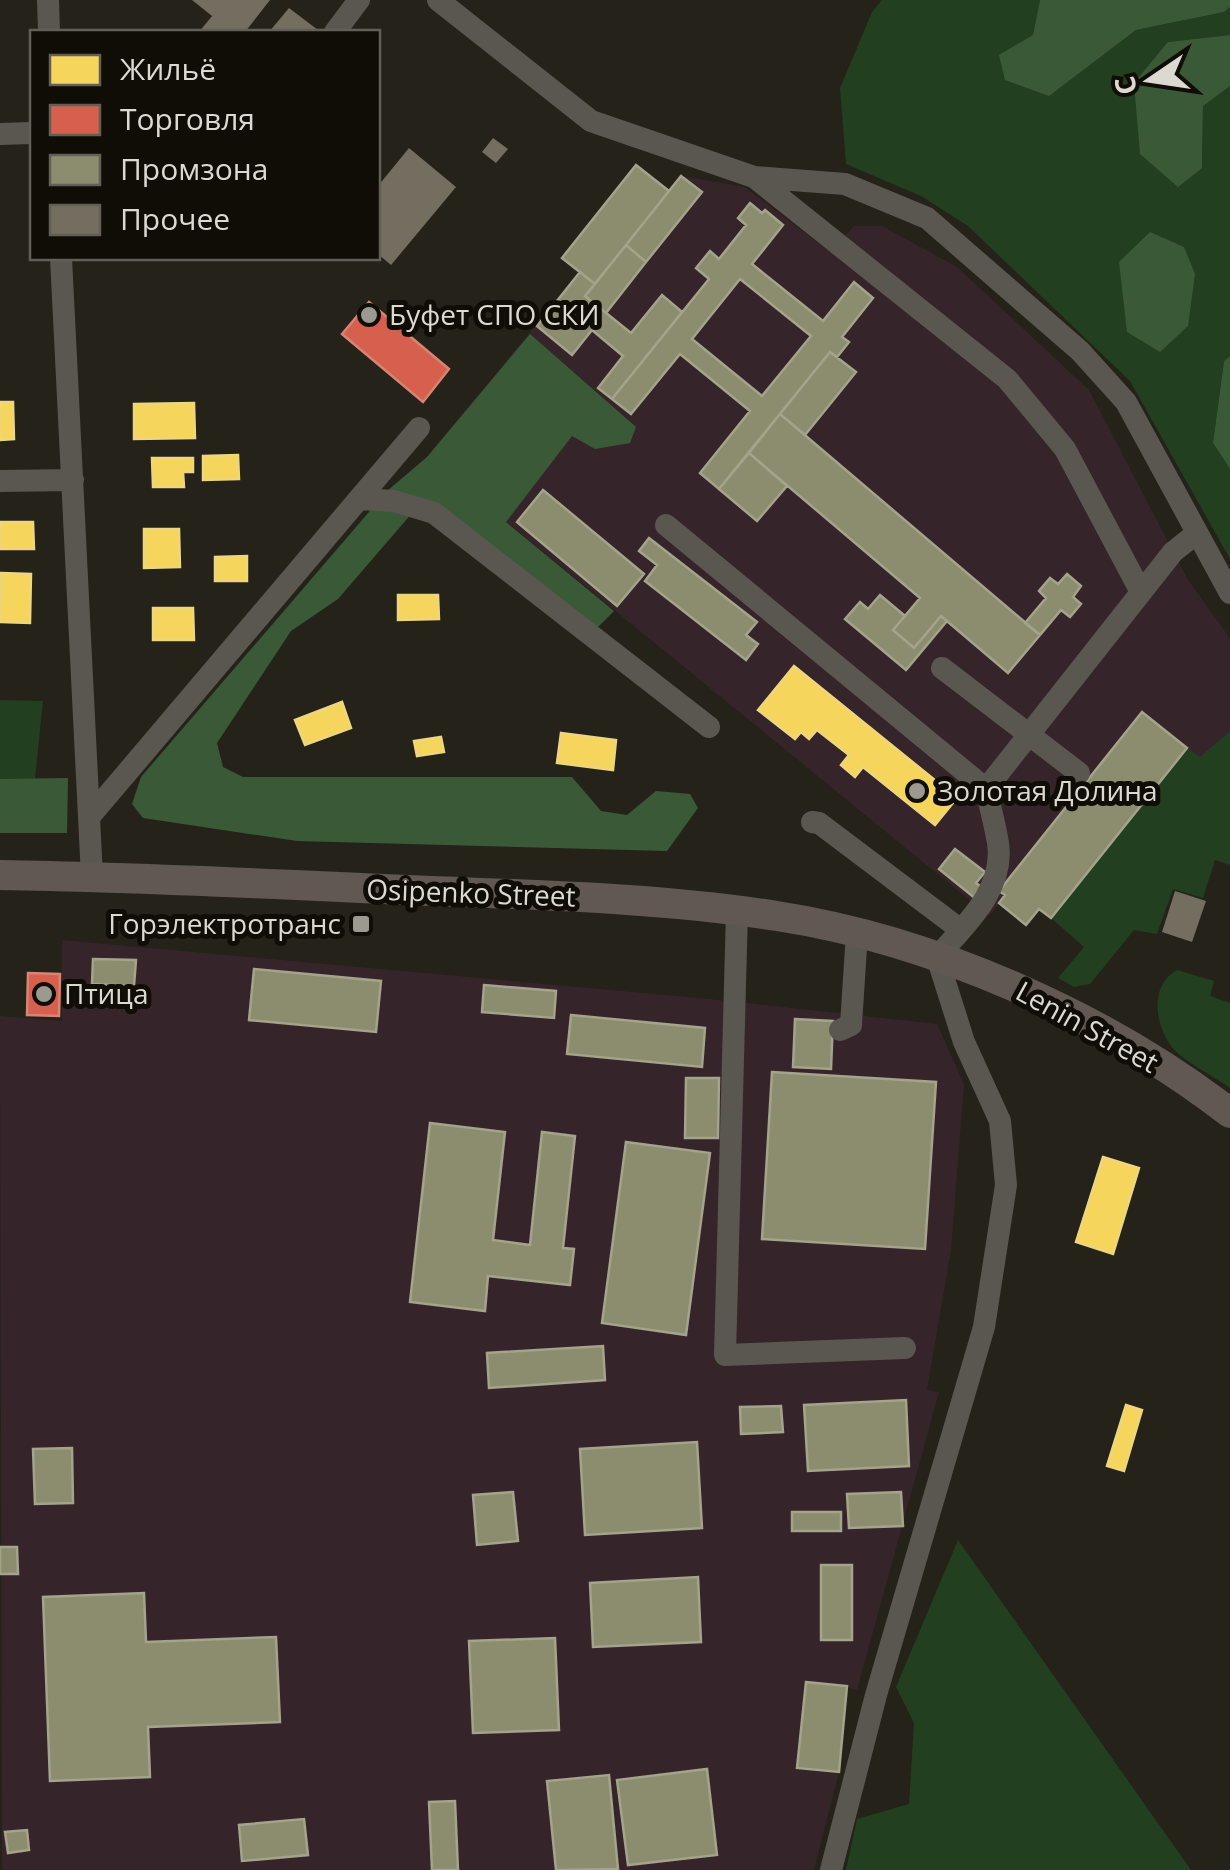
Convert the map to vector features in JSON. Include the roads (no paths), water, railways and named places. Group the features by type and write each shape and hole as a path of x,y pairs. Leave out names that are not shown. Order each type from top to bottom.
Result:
{"main road":[{"name":"Osipenko Street","path":"0,875 648,900 857,932 937,957"},
{"name":"Lenin Street","path":"937,957 1016,987 1086,1022 1230,1112"}],"street":[{"path":"48,0 49,30"},
{"path":"336,30 359,0"},
{"path":"438,0 591,121 754,177 845,184 927,218 1080,351 1126,402 1230,593"},
{"path":"0,134 30,133"},
{"path":"754,177 1007,379 1065,449 1141,592"},
{"path":"61,260 92,876"},
{"path":"91,815 419,428"},
{"path":"0,480 73,480"},
{"path":"359,499 394,500 434,513 709,727"},
{"path":"666,525 986,789 999,847 992,884 980,909 937,957 964,1042 1000,1121 1006,1185 984,1327 876,1695 831,1870"},
{"path":"986,789 1173,552 1197,533"},
{"path":"942,668 1079,773"},
{"path":"812,822 961,930"},
{"path":"738,911 725,1354 904,1348"},
{"path":"840,1030 850,1025 857,932"}],"place":[{"name":"Буфет СПО СКИ","path":"369,315"},
{"name":"Золотая Долина","path":"917,791"},
{"name":"Горэлектротранс","path":"361,924"},
{"name":"Птица","path":"44,994"}]}
